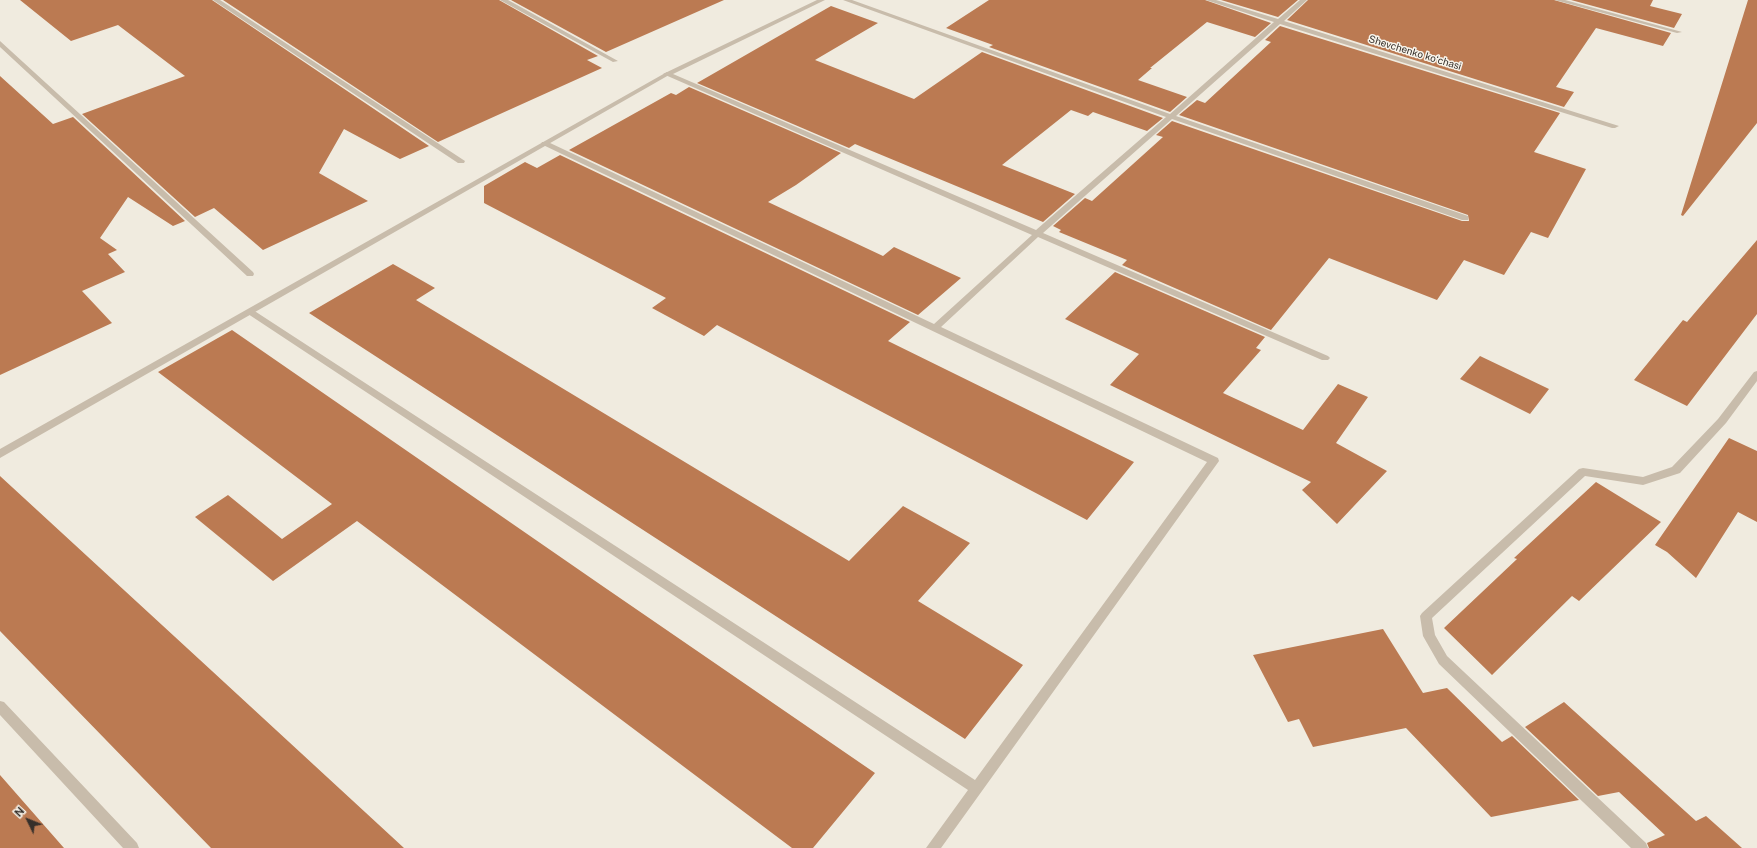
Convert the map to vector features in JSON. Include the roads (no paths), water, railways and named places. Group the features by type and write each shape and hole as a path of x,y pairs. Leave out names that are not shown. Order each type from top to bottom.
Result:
{"street":[{"path":"216,0 461,161"},
{"path":"503,0 616,61"},
{"path":"0,454 667,74 822,0"},
{"path":"846,0 1170,116 1465,218"},
{"name":"Shevchenko koʻchasi","path":"1209,0 1615,126"},
{"path":"936,328 1037,234 1304,0"},
{"path":"1558,0 1679,32"},
{"path":"0,42 250,274"},
{"path":"667,74 1325,358"},
{"path":"545,144 1214,461 933,848"},
{"path":"250,312 976,788"},
{"path":"1641,848 1443,660 1428,636 1426,616 1583,472 1643,481 1676,470 1722,421 1757,374"},
{"path":"0,706 132,848"}]}
